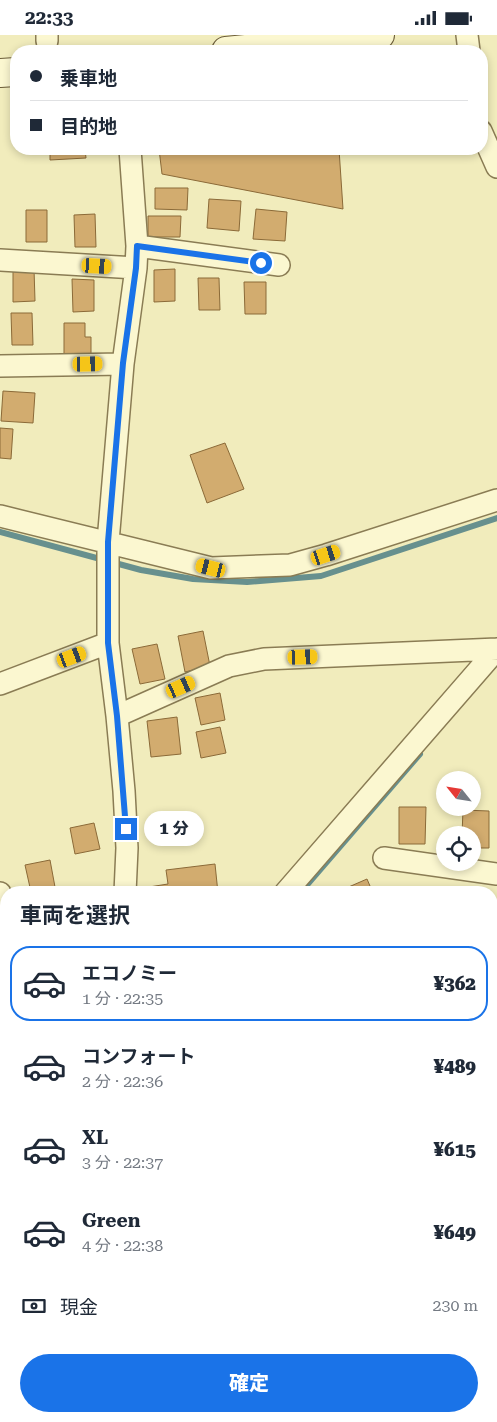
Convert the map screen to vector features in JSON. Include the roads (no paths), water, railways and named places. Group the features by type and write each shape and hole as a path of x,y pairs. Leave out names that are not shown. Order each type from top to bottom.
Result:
{"street":[{"path":"284,45 380,35"},
{"path":"488,147 497,167"},
{"path":"125,886 124,791 108,643 108,544 123,363 136,268 137,246 130,155"},
{"path":"137,246 279,265"},
{"path":"0,260 136,268"},
{"path":"0,366 123,363"},
{"path":"0,516 211,568 290,565 497,500"},
{"path":"0,684 108,643"},
{"path":"117,716 229,666 264,659 497,649"},
{"path":"291,886 497,649"},
{"path":"384,858 497,874"}],"waterway":[{"path":"0,532 141,570 193,579 247,582 321,576 497,518"},
{"path":"306,886 420,754"}]}
